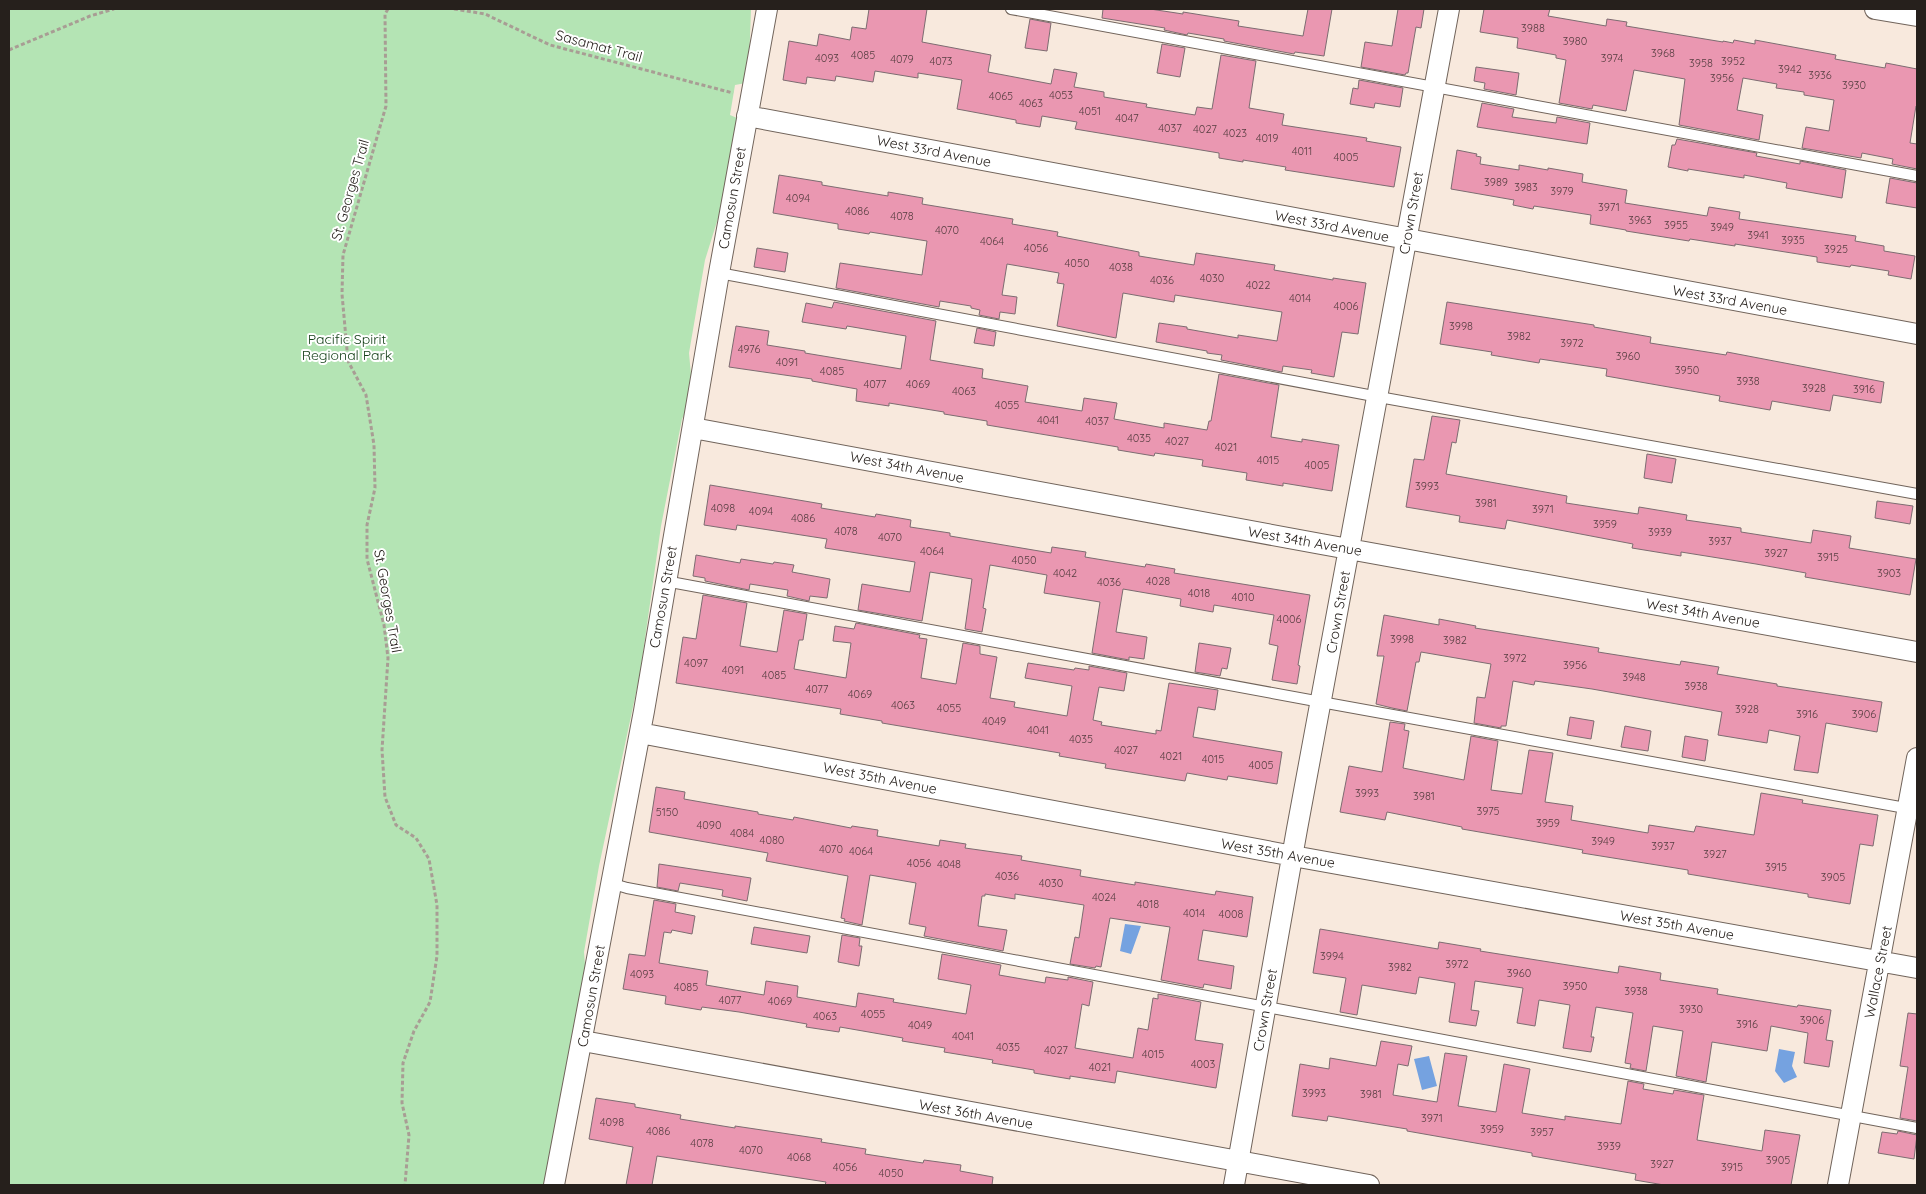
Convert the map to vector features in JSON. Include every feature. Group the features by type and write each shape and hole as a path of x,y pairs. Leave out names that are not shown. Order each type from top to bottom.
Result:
{"street":[{"name":"Camosun Street","path":"554,1185 583,1042 610,883 640,733 719,272 767,9"},
{"name":"Crown Street","path":"1234,1185 1449,9"},
{"path":"1875,9 1917,16"},
{"name":"West 33rd Avenue","path":"747,116 1917,334"},
{"name":"West 34th Avenue","path":"693,428 1917,652"},
{"name":"West 35th Avenue","path":"640,733 1293,856 1917,968"},
{"name":"Wallace Street","path":"1838,1185 1880,961 1913,809 1917,758"},
{"name":"West 36th Avenue","path":"583,1042 1369,1185"}],"lane":[{"path":"1011,9 1917,176"},
{"path":"719,272 1378,396 1917,494"},
{"path":"665,581 1913,809"},
{"path":"610,883 627,888 1265,1008 1917,1128"}],"path":[{"path":"9,50 90,16 114,9"},
{"name":"St. Georges Trail","path":"388,9 385,14 386,106 343,255 342,294 348,361 366,395 374,445 375,488 367,525 367,559 384,625 388,658 382,750 385,797 396,825 416,838 429,859 437,905 437,956 430,1002 414,1031 403,1063 402,1103 409,1135 405,1185"},
{"name":"Sasamat Trail","path":"454,9 485,14 550,45 722,92 741,94"}],"green space":[{"name":"Pacific Spirit Regional Park","path":"9,9 751,9 749,65 746,83 735,85 730,115 737,118 739,125 720,212 705,260 689,353 693,397 682,419 661,526 640,674 599,866 584,952 587,989 547,1185 9,1185"}],"water":[{"path":"1125,924 1141,926 1131,954 1120,951"},
{"path":"1779,1049 1795,1052 1792,1066 1797,1077 1784,1083 1775,1071"},
{"path":"1429,1056 1437,1086 1422,1090 1414,1059"}],"building":[{"path":"869,9 927,9 922,42 991,55 988,72 1051,84 1054,69 1077,73 1074,87 1104,92 1104,97 1147,104 1146,107 1195,115 1197,107 1212,109 1221,55 1256,61 1249,108 1284,114 1282,125 1367,138 1366,141 1401,147 1394,187 1285,170 1286,167 1219,158 1219,153 1075,129 1077,122 1042,116 1040,127 1016,123 1016,120 957,109 962,80 918,73 918,78 875,71 873,82 836,76 835,81 807,77 806,84 783,80 789,41 817,46 819,34 850,40 852,27 866,29"},
{"path":"1103,9 1150,9 1183,14 1183,12 1239,21 1238,26 1303,36 1308,9 1332,9 1324,56 1295,52 1294,54 1224,41 1224,39 1188,33 1187,35 1164,30 1165,28 1102,18"},
{"path":"1398,9 1424,9 1421,28 1416,27 1408,73 1405,75 1361,67 1365,42 1392,46"},
{"path":"1484,9 1550,9 1548,16 1606,26 1607,19 1627,22 1626,26 1723,42 1733,43 1734,40 1755,44 1755,40 1836,55 1835,59 1885,68 1886,63 1917,69 1917,106 1910,143 1917,144 1917,169 1892,164 1893,159 1862,153 1861,158 1802,148 1806,127 1829,131 1834,100 1804,95 1804,92 1776,88 1777,84 1743,78 1737,110 1763,115 1759,140 1679,125 1685,79 1634,70 1626,111 1593,105 1592,109 1559,103 1566,60 1556,58 1556,55 1517,48 1518,38 1480,32"},
{"path":"1030,19 1051,23 1047,51 1025,48"},
{"path":"1162,44 1185,48 1180,77 1157,73"},
{"path":"1476,67 1519,73 1516,95 1484,89 1485,83 1474,81"},
{"path":"1359,80 1403,88 1400,107 1375,103 1374,108 1350,104 1353,88 1358,89"},
{"path":"1482,103 1514,109 1512,117 1556,123 1557,117 1590,123 1587,144 1477,127"},
{"path":"1677,139 1757,153 1756,156 1800,164 1800,161 1846,170 1842,198 1786,188 1787,183 1744,175 1744,178 1668,167 1672,145 1675,145"},
{"path":"1457,150 1477,154 1476,156 1481,157 1480,164 1519,170 1519,165 1583,174 1582,182 1627,190 1625,203 1707,216 1709,207 1740,212 1739,219 1856,236 1855,241 1884,246 1884,251 1915,256 1911,279 1888,275 1889,271 1817,262 1817,257 1735,244 1735,246 1690,239 1689,241 1590,224 1591,215 1534,206 1533,209 1513,205 1514,200 1451,189"},
{"path":"779,175 822,182 822,185 888,196 888,192 923,198 922,204 1013,219 1012,224 1058,232 1057,236 1139,252 1139,256 1194,265 1196,253 1275,265 1274,270 1333,280 1333,278 1366,283 1358,334 1342,332 1334,377 1311,373 1312,370 1283,366 1282,372 1221,360 1222,355 1207,353 1207,351 1156,342 1159,323 1238,338 1238,335 1277,341 1282,312 1175,295 1174,302 1123,293 1116,338 1057,326 1064,284 1057,283 1059,273 1007,264 1002,295 1017,297 1015,314 1000,312 999,319 979,315 980,310 971,308 971,306 940,301 939,307 836,288 840,263 922,275 927,241 838,229 838,224 773,213"},
{"path":"1890,178 1917,183 1917,208 1886,203"},
{"path":"757,248 788,253 785,272 754,267"},
{"path":"834,302 936,321 930,360 983,369 982,378 1028,386 1025,402 1082,411 1084,398 1117,403 1114,419 1164,428 1164,423 1207,430 1209,421 1211,421 1219,374 1279,385 1271,437 1302,442 1302,439 1339,445 1332,491 1283,483 1283,486 1246,480 1247,473 1202,466 1203,460 1155,453 1154,456 1118,450 1118,447 987,425 987,421 944,414 944,412 889,403 889,406 856,401 857,389 812,381 812,379 729,367 736,326 769,331 767,345 901,369 906,336 847,326 846,329 802,322 806,303 832,308"},
{"path":"1447,302 1594,325 1594,327 1651,337 1650,343 1726,355 1727,352 1884,382 1881,403 1833,395 1830,411 1772,401 1770,410 1719,401 1720,396 1606,376 1607,369 1540,359 1539,363 1491,355 1492,352 1440,344"},
{"path":"977,328 996,332 994,346 974,343"},
{"path":"1432,416 1460,420 1456,443 1452,442 1446,474 1567,496 1566,503 1638,514 1639,507 1687,515 1686,520 1741,528 1741,532 1811,543 1813,530 1851,536 1849,548 1916,559 1910,595 1805,577 1806,573 1756,564 1681,552 1681,556 1632,548 1633,544 1507,520 1505,529 1459,522 1460,516 1406,507 1414,459 1424,460"},
{"path":"1647,454 1676,459 1672,483 1644,478"},
{"path":"710,485 822,504 821,508 875,517 876,514 911,520 910,527 950,533 950,536 1051,553 1052,547 1086,552 1085,557 1145,567 1146,564 1175,569 1174,573 1310,595 1298,665 1300,666 1297,684 1272,680 1278,646 1269,644 1274,615 1214,605 1213,612 1180,606 1181,599 1123,589 1116,632 1147,637 1144,659 1129,657 1129,660 1092,653 1100,602 1044,593 1047,575 990,565 983,608 986,609 982,632 965,629 972,579 930,572 922,621 858,610 862,584 910,592 915,562 825,548 827,539 737,525 736,530 704,525"},
{"path":"1877,501 1913,506 1910,524 1875,518"},
{"path":"696,555 740,563 741,559 794,565 792,572 830,579 827,598 810,596 809,601 787,596 788,590 750,584 749,590 705,581 705,578 693,576"},
{"path":"703,595 747,603 740,646 777,652 784,610 807,614 803,640 799,640 794,669 846,678 851,643 833,641 835,626 854,629 856,623 920,635 919,638 927,639 921,678 956,684 963,643 980,646 980,654 997,657 990,698 1015,702 1014,707 1067,716 1072,686 1025,678 1028,663 1074,670 1075,668 1089,670 1089,666 1127,673 1124,691 1099,687 1093,720 1102,722 1101,725 1156,734 1156,730 1161,731 1169,683 1218,690 1215,710 1198,707 1193,737 1282,752 1277,784 1228,776 1227,780 1187,773 1185,781 1105,768 1106,764 1059,756 1060,753 882,723 882,721 840,714 841,709 676,683 683,637 696,639"},
{"path":"1384,615 1439,625 1439,619 1476,626 1475,628 1599,648 1598,652 1680,665 1681,661 1719,667 1717,674 1777,684 1777,686 1882,702 1877,732 1826,723 1818,773 1794,770 1800,736 1769,730 1767,743 1718,735 1722,712 1535,681 1534,685 1513,681 1506,726 1501,726 1501,728 1474,723 1477,697 1485,698 1491,664 1421,652 1419,662 1416,662 1407,711 1392,708 1376,704 1384,656 1377,656"},
{"path":"1199,643 1231,648 1227,669 1222,668 1220,676 1195,672"},
{"path":"1570,717 1594,721 1591,739 1567,735"},
{"path":"1390,722 1405,724 1404,730 1409,731 1403,768 1464,780 1471,736 1498,741 1491,790 1522,794 1529,750 1553,753 1545,802 1573,806 1571,820 1648,833 1649,825 1694,832 1696,826 1754,835 1761,793 1803,800 1802,803 1878,815 1873,846 1860,844 1850,904 1808,897 1808,894 1688,874 1688,870 1582,853 1583,850 1462,829 1462,827 1387,812 1385,820 1340,812 1349,766 1382,772"},
{"path":"1625,726 1651,731 1648,751 1621,747"},
{"path":"1685,736 1708,740 1705,761 1682,757"},
{"path":"656,787 685,792 684,799 758,812 758,814 793,820 794,817 851,828 852,826 878,830 877,836 939,846 940,840 966,844 965,848 1022,856 1021,860 1081,870 1080,876 1135,885 1135,882 1215,895 1216,891 1253,897 1247,937 1203,930 1198,960 1234,966 1231,989 1204,984 1203,988 1161,980 1170,927 1110,918 1101,967 1096,966 1095,968 1070,964 1075,937 1079,938 1084,905 1015,894 1015,899 985,894 985,896 982,896 978,926 1007,930 1003,951 924,936 926,927 909,924 916,883 870,875 862,925 844,921 845,919 841,918 848,876 766,861 768,853 649,832"},
{"path":"659,864 751,878 747,901 722,896 723,890 680,883 678,891 657,887"},
{"path":"654,900 676,904 675,912 695,916 692,934 672,930 671,933 664,932 659,963 708,971 706,985 764,995 766,981 798,986 797,997 856,1007 858,993 894,999 893,1002 966,1014 971,985 938,979 942,954 1001,965 999,975 1045,983 1046,977 1068,980 1068,977 1093,982 1089,1006 1082,1004 1075,1048 1133,1058 1138,1028 1148,1030 1153,998 1158,999 1158,994 1201,1002 1195,1040 1223,1044 1216,1088 1117,1071 1115,1083 1070,1076 1070,1079 1034,1073 1034,1070 992,1063 993,1060 944,1052 945,1048 902,1041 903,1038 840,1027 839,1032 806,1027 807,1024 739,1012 702,1007 701,1010 665,1004 666,996 623,989 629,954 645,956"},
{"path":"754,927 810,936 807,953 751,944"},
{"path":"1320,929 1438,949 1439,942 1481,949 1480,951 1618,973 1619,966 1661,973 1660,980 1718,989 1717,994 1797,1007 1798,1005 1831,1010 1826,1040 1833,1041 1829,1067 1804,1063 1808,1033 1771,1026 1767,1051 1712,1042 1706,1082 1676,1076 1683,1031 1653,1026 1646,1071 1630,1068 1631,1064 1625,1063 1633,1013 1596,1007 1591,1037 1594,1037 1591,1052 1563,1048 1570,1005 1539,1000 1535,1026 1517,1023 1523,988 1475,981 1471,1010 1479,1011 1476,1026 1449,1022 1455,983 1419,977 1416,994 1362,985 1357,1015 1340,1012 1346,978 1313,973"},
{"path":"842,935 860,938 859,946 862,946 859,966 838,962"},
{"path":"1908,1013 1917,1014 1917,1121 1900,1118 1908,1067 1900,1066"},
{"path":"1381,1041 1412,1046 1408,1066 1398,1064 1393,1095 1437,1102 1445,1053 1467,1056 1458,1106 1496,1112 1504,1064 1530,1069 1522,1113 1565,1120 1565,1116 1621,1124 1628,1081 1644,1084 1643,1089 1673,1094 1674,1090 1704,1095 1697,1140 1762,1151 1765,1130 1800,1135 1791,1185 1664,1185 1635,1180 1636,1174 1532,1156 1532,1153 1407,1131 1407,1129 1328,1116 1327,1121 1292,1116 1300,1064 1329,1069 1330,1058 1376,1066"},
{"path":"596,1098 635,1104 635,1107 681,1115 680,1119 822,1139 821,1142 866,1149 865,1154 923,1163 924,1160 961,1165 960,1171 993,1177 992,1185 825,1185 826,1182 657,1156 652,1185 626,1185 633,1147 589,1139"},
{"path":"1898,1131 1917,1135 1914,1159 1878,1153 1882,1132 1897,1134"}]}
